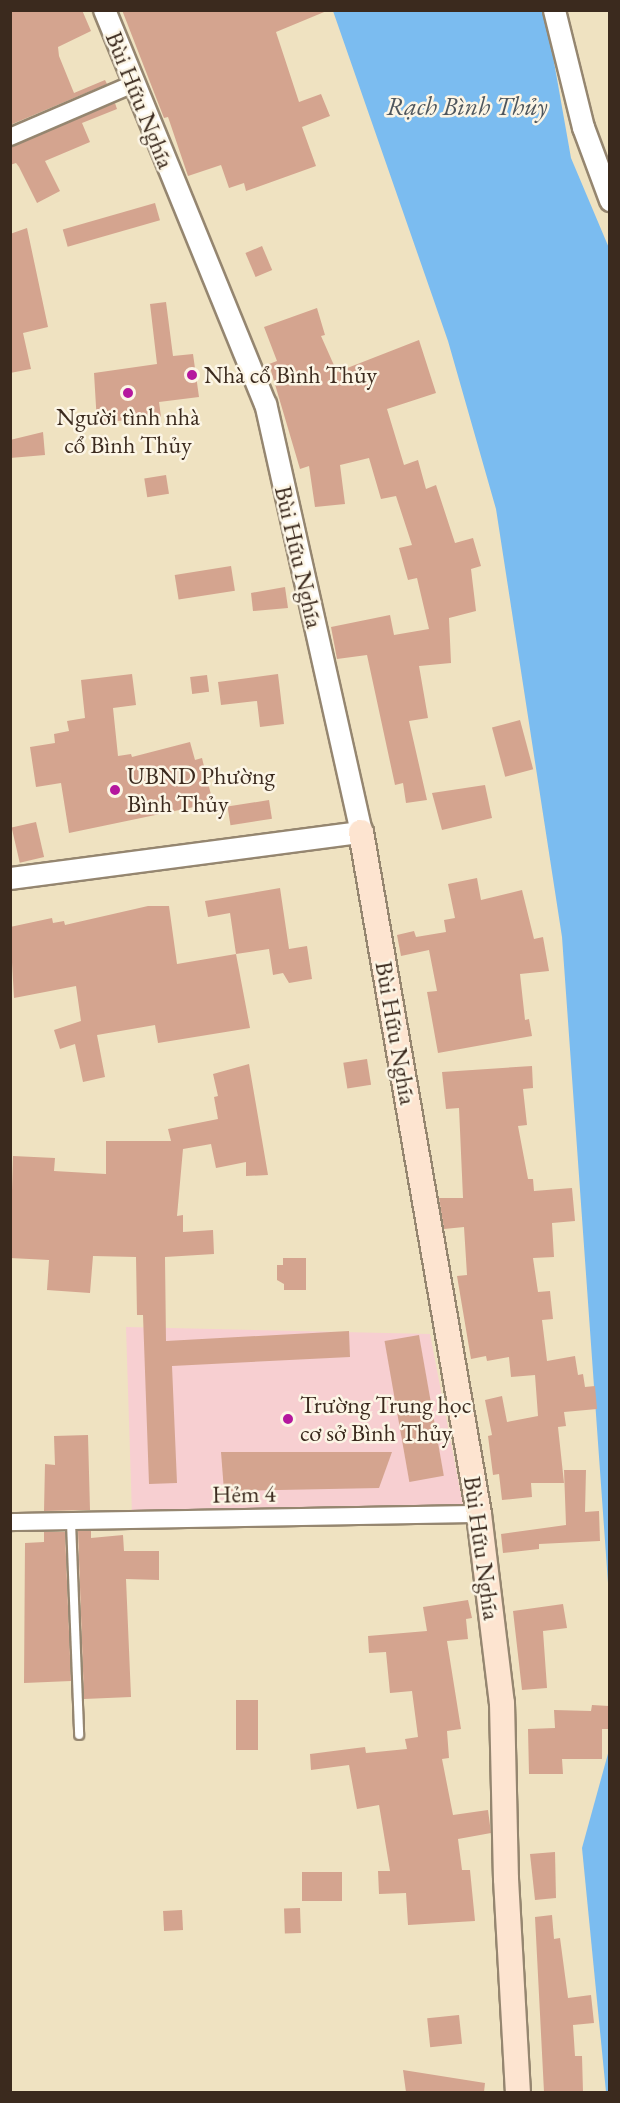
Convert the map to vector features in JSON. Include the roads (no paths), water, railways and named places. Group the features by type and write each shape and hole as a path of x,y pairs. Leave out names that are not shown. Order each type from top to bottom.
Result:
{"main road":[{"name":"Bùi Hữu Nghĩa","path":"361,831 479,1514 502,1703 506,1880 518,2092"}],"street":[{"name":"Bùi Hữu Nghĩa","path":"104,10 265,404 361,831"},
{"path":"554,10 583,127 609,200"},
{"path":"10,137 133,84"},
{"path":"10,878 361,831"},
{"name":"Hẻm 4","path":"10,1522 479,1514"}],"lane":[{"path":"71,1522 79,1735"}],"water":[{"name":"Rạch Bình Thủy","path":"333,11 545,11 571,158 609,248 609,1597 562,937 496,509 448,341"},
{"path":"609,1750 610,2092 606,2092 582,1848"}],"place":[{"name":"Nhà cổ Bình Thủy","path":"192,375"},
{"name":"Người tình nhà cổ Bình Thủy","path":"128,393"},
{"name":"UBND Phường Bình Thủy","path":"115,790"},
{"name":"Trường Trung học cơ sở Bình Thủy","path":"288,1419"}]}
